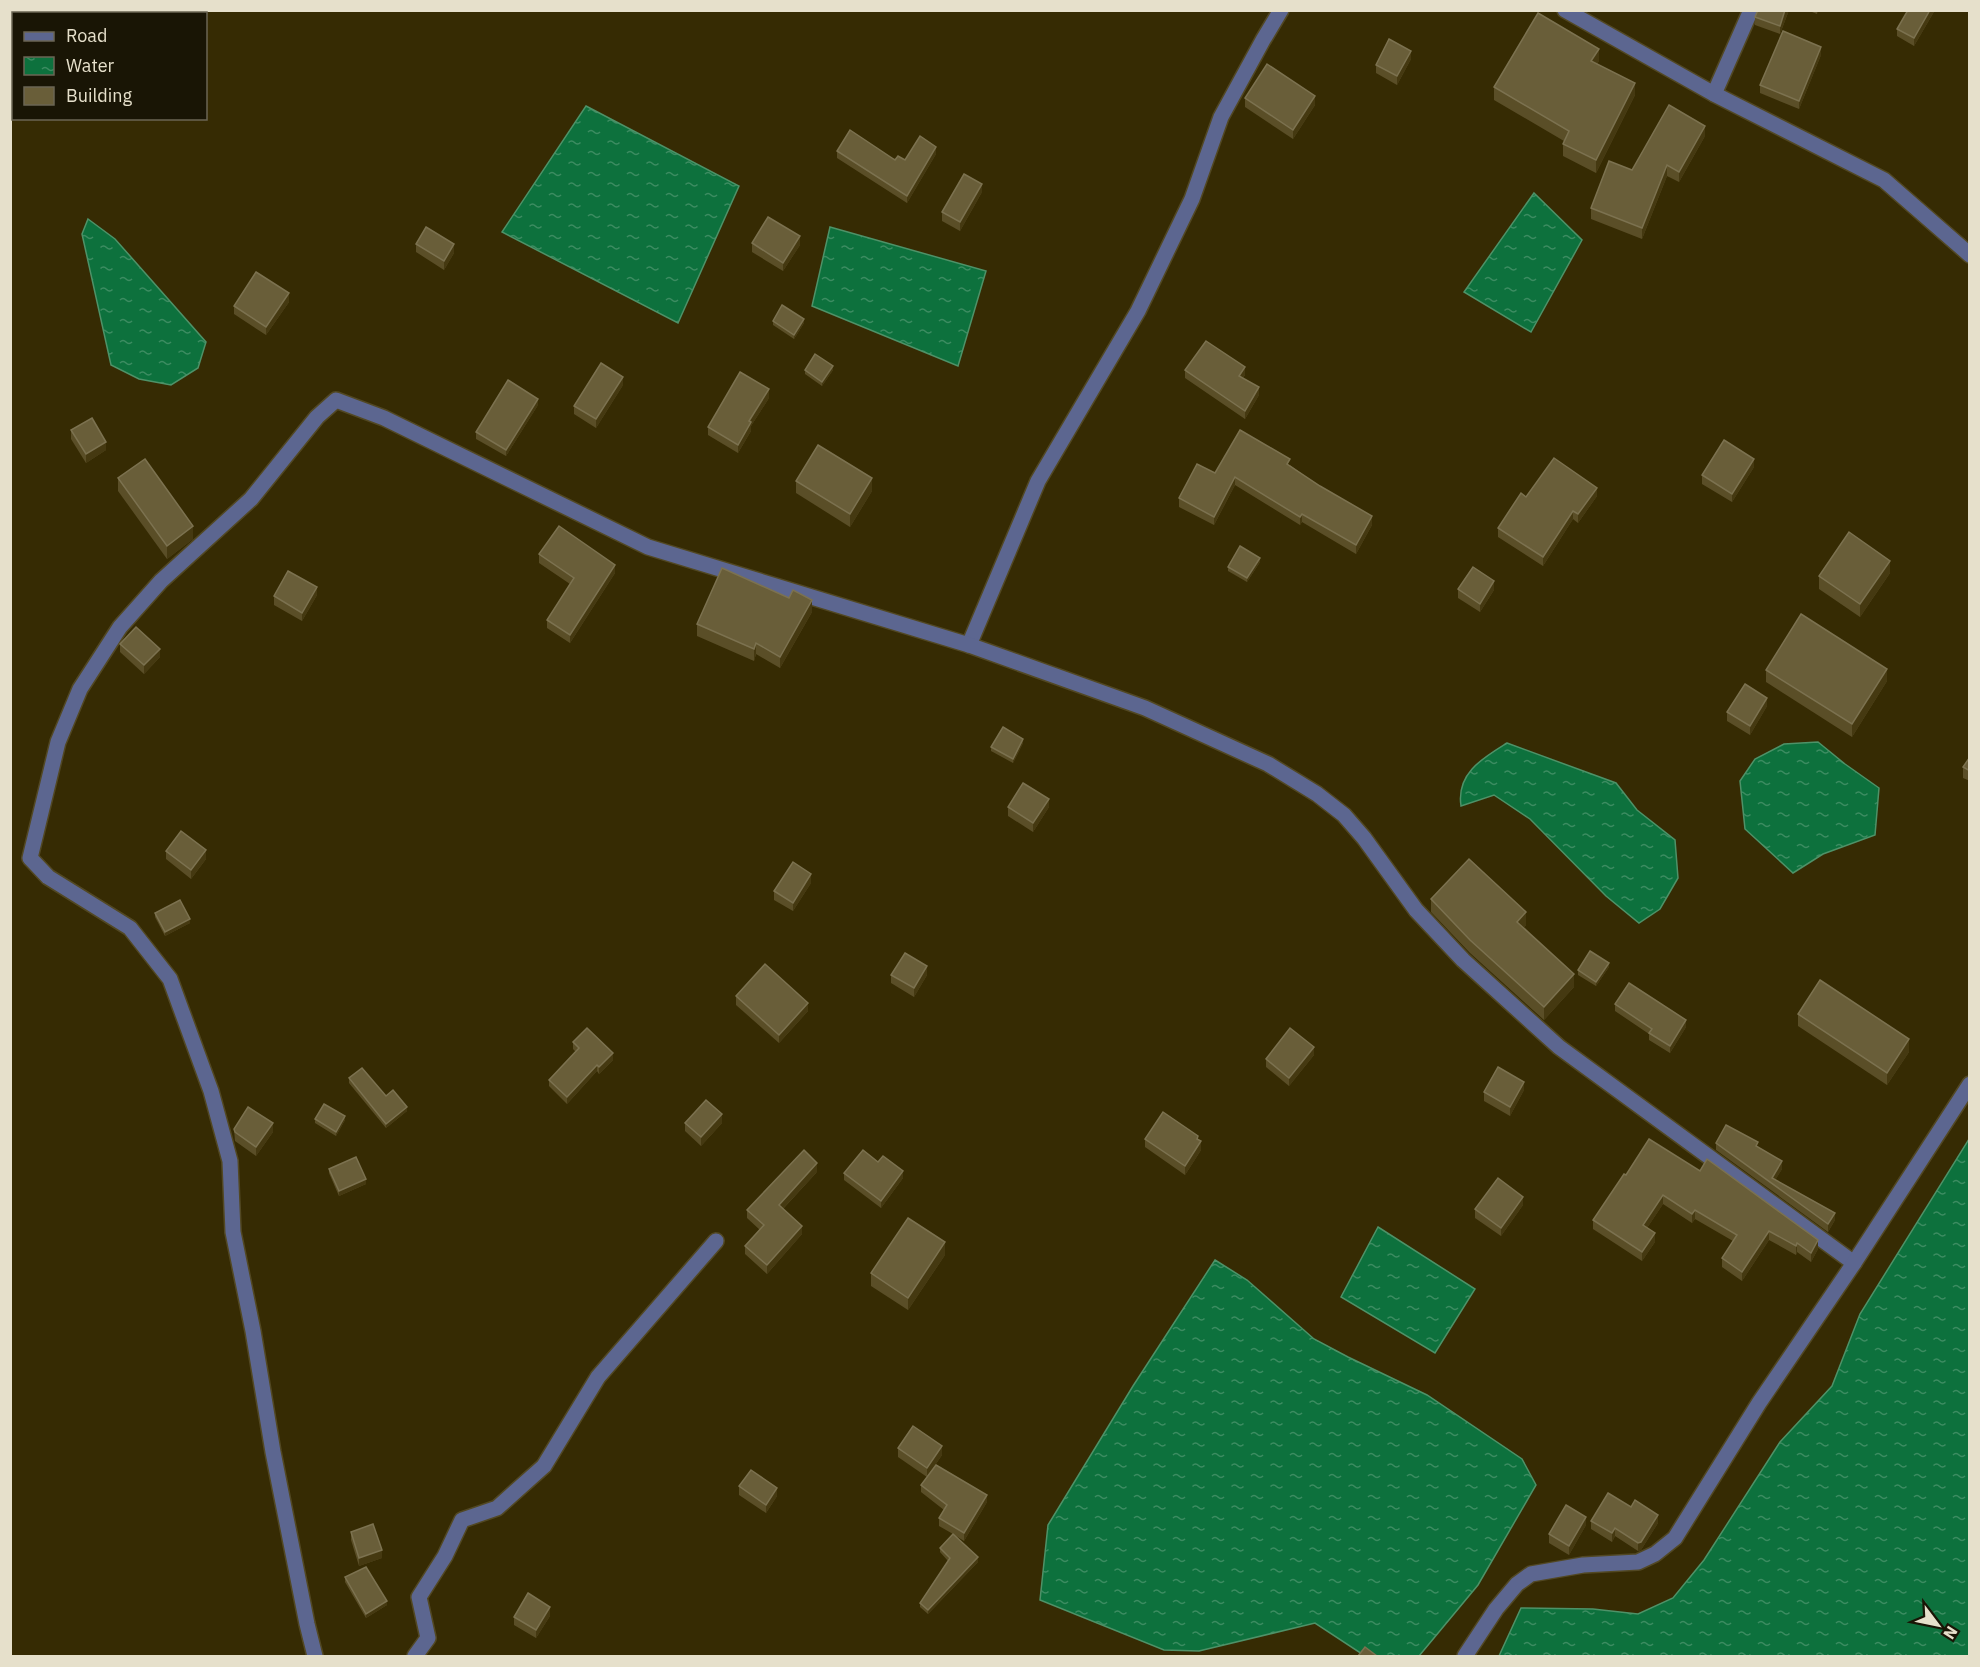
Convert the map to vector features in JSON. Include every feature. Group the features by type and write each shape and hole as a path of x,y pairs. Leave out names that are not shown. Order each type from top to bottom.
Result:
{"street":[{"path":"969,645 1038,481 1138,311 1192,200 1221,117 1281,10"},
{"path":"1565,10 1714,94 1884,180 1970,255"},
{"path":"1714,94 1751,10"},
{"path":"315,1656 273,1452 253,1331 233,1232 230,1161 211,1091 170,979 130,928 48,877 30,858 58,742 80,689 120,627 160,581 251,499 317,417 336,400 384,418 648,547 969,645 1144,708 1268,764 1317,794 1344,815 1364,837 1416,910 1463,960 1559,1047 1854,1263"},
{"path":"1465,1656 1496,1609 1517,1584 1531,1574 1583,1565 1638,1562 1655,1554 1675,1538 1759,1403 1854,1263 1970,1084"},
{"path":"415,1656 428,1638 419,1597 445,1556 462,1520 497,1508 544,1467 597,1377 716,1241"}],"water":[{"path":"586,106 739,186 678,323 502,232"},
{"path":"1534,193 1582,240 1531,332 1464,292"},
{"path":"88,219 115,239 206,342 198,368 171,385 139,379 111,365 82,234"},
{"path":"830,227 986,271 958,366 812,306"},
{"path":"1818,742 1879,788 1875,835 1823,854 1793,873 1745,829 1740,781 1755,759 1784,744"},
{"path":"1507,743 1616,783 1637,810 1675,840 1678,878 1660,909 1639,923 1606,896 1530,819 1494,795 1461,806 1463,784 1467,776 1481,761"},
{"path":"1969,1139 1969,1656 1499,1656 1521,1608 1593,1609 1638,1614 1673,1598 1704,1560 1780,1442 1832,1386 1860,1314"},
{"path":"1378,1227 1475,1289 1435,1353 1341,1297"},
{"path":"1215,1260 1247,1280 1314,1339 1427,1395 1522,1459 1536,1485 1478,1585 1419,1656 1365,1656 1315,1623 1199,1651 1164,1650 1040,1600 1048,1525 1133,1386"}],"building":[{"path":"1758,10 1785,10 1780,26 1755,17"},
{"path":"1908,10 1930,10 1914,38 1897,29"},
{"path":"1538,13 1599,49 1591,61 1635,83 1596,160 1563,144 1569,131 1494,87"},
{"path":"1783,31 1821,47 1799,101 1760,85"},
{"path":"1389,39 1411,51 1397,76 1376,65"},
{"path":"1267,64 1315,96 1293,130 1245,98"},
{"path":"10,70 12,70 12,110 10,111"},
{"path":"1669,105 1705,126 1679,172 1667,165 1642,228 1591,208 1609,161 1632,170"},
{"path":"850,130 895,160 898,156 905,160 920,136 936,147 907,196 837,151"},
{"path":"964,174 982,184 960,222 942,212"},
{"path":"768,217 800,236 783,263 752,243"},
{"path":"426,227 454,244 444,261 416,244"},
{"path":"256,272 289,293 266,327 234,306"},
{"path":"782,305 804,319 794,335 773,321"},
{"path":"1206,341 1245,367 1239,376 1259,387 1245,411 1185,370"},
{"path":"815,354 833,366 822,382 805,370"},
{"path":"601,363 623,377 596,419 574,406"},
{"path":"740,372 769,389 749,421 751,422 738,445 708,427"},
{"path":"508,380 538,399 506,450 476,432"},
{"path":"92,418 106,442 86,454 71,430"},
{"path":"1240,430 1290,459 1287,464 1320,486 1372,516 1356,545 1302,514 1300,517 1235,477 1214,517 1179,498 1197,464 1215,473"},
{"path":"1724,440 1754,459 1732,494 1702,475"},
{"path":"818,445 872,478 850,514 796,481"},
{"path":"1554,458 1597,488 1578,514 1573,511 1543,557 1498,528 1521,493 1526,497"},
{"path":"145,459 193,526 167,546 118,478"},
{"path":"559,526 615,565 570,635 547,620 574,578 539,554"},
{"path":"1849,532 1890,561 1860,604 1819,576"},
{"path":"1240,546 1260,558 1247,578 1228,567"},
{"path":"1473,567 1494,581 1480,604 1458,589"},
{"path":"722,568 789,598 793,590 812,600 780,657 756,643 754,649 697,624"},
{"path":"288,571 317,587 302,613 274,596"},
{"path":"1801,614 1887,669 1852,724 1766,670"},
{"path":"136,627 160,649 144,665 120,644"},
{"path":"1745,684 1767,698 1750,726 1727,712"},
{"path":"1003,727 1023,739 1013,759 991,747"},
{"path":"1970,757 1970,771 1963,767"},
{"path":"1023,783 1049,799 1033,823 1008,807"},
{"path":"181,831 206,850 191,870 166,851"},
{"path":"1469,859 1526,912 1517,922 1574,974 1544,1007 1470,940 1431,899"},
{"path":"793,862 811,874 793,903 774,891"},
{"path":"180,900 190,919 165,932 155,913"},
{"path":"1590,951 1609,963 1596,982 1578,970"},
{"path":"905,953 927,966 914,988 891,975"},
{"path":"765,964 808,1003 779,1035 736,996"},
{"path":"1820,980 1909,1039 1887,1073 1798,1014"},
{"path":"1629,983 1686,1020 1670,1046 1649,1033 1652,1029 1615,1004"},
{"path":"587,1028 613,1053 599,1067 597,1065 567,1097 549,1080 579,1048 573,1042"},
{"path":"1290,1028 1314,1047 1289,1078 1266,1059"},
{"path":"1498,1067 1524,1082 1510,1107 1484,1092"},
{"path":"362,1068 386,1096 393,1090 407,1107 386,1124 349,1078"},
{"path":"706,1100 722,1114 701,1137 685,1123"},
{"path":"324,1104 345,1116 336,1132 315,1119"},
{"path":"248,1107 273,1123 256,1147 234,1129"},
{"path":"1163,1112 1198,1136 1197,1139 1201,1141 1185,1166 1145,1139"},
{"path":"1726,1125 1758,1142 1756,1146 1782,1161 1772,1178 1835,1213 1828,1224 1716,1143"},
{"path":"1649,1139 1700,1171 1707,1159 1818,1240 1811,1253 1797,1243 1796,1246 1769,1231 1742,1272 1722,1258 1737,1235 1695,1210 1692,1214 1663,1195 1643,1225 1655,1233 1642,1252 1593,1220"},
{"path":"804,1150 817,1163 779,1205 802,1226 767,1265 745,1246 764,1225 747,1210"},
{"path":"863,1150 878,1162 883,1156 903,1171 881,1201 844,1173"},
{"path":"356,1157 366,1179 339,1191 329,1169"},
{"path":"1498,1178 1523,1197 1501,1228 1475,1209"},
{"path":"908,1218 945,1242 908,1298 871,1273"},
{"path":"913,1426 942,1446 927,1468 898,1448"},
{"path":"936,1465 987,1495 964,1533 939,1518 947,1505 921,1485"},
{"path":"751,1470 777,1488 766,1505 739,1486"},
{"path":"1608,1493 1631,1507 1635,1500 1658,1515 1641,1542 1638,1543 1615,1528 1612,1533 1591,1521"},
{"path":"1566,1505 1586,1517 1569,1546 1549,1534"},
{"path":"373,1524 382,1550 359,1558 351,1532"},
{"path":"953,1534 978,1557 928,1610 920,1603 950,1558 940,1548"},
{"path":"366,1567 387,1601 366,1614 345,1577"},
{"path":"528,1593 550,1607 536,1630 514,1617"},
{"path":"1365,1647 1377,1656 1358,1656"}]}
